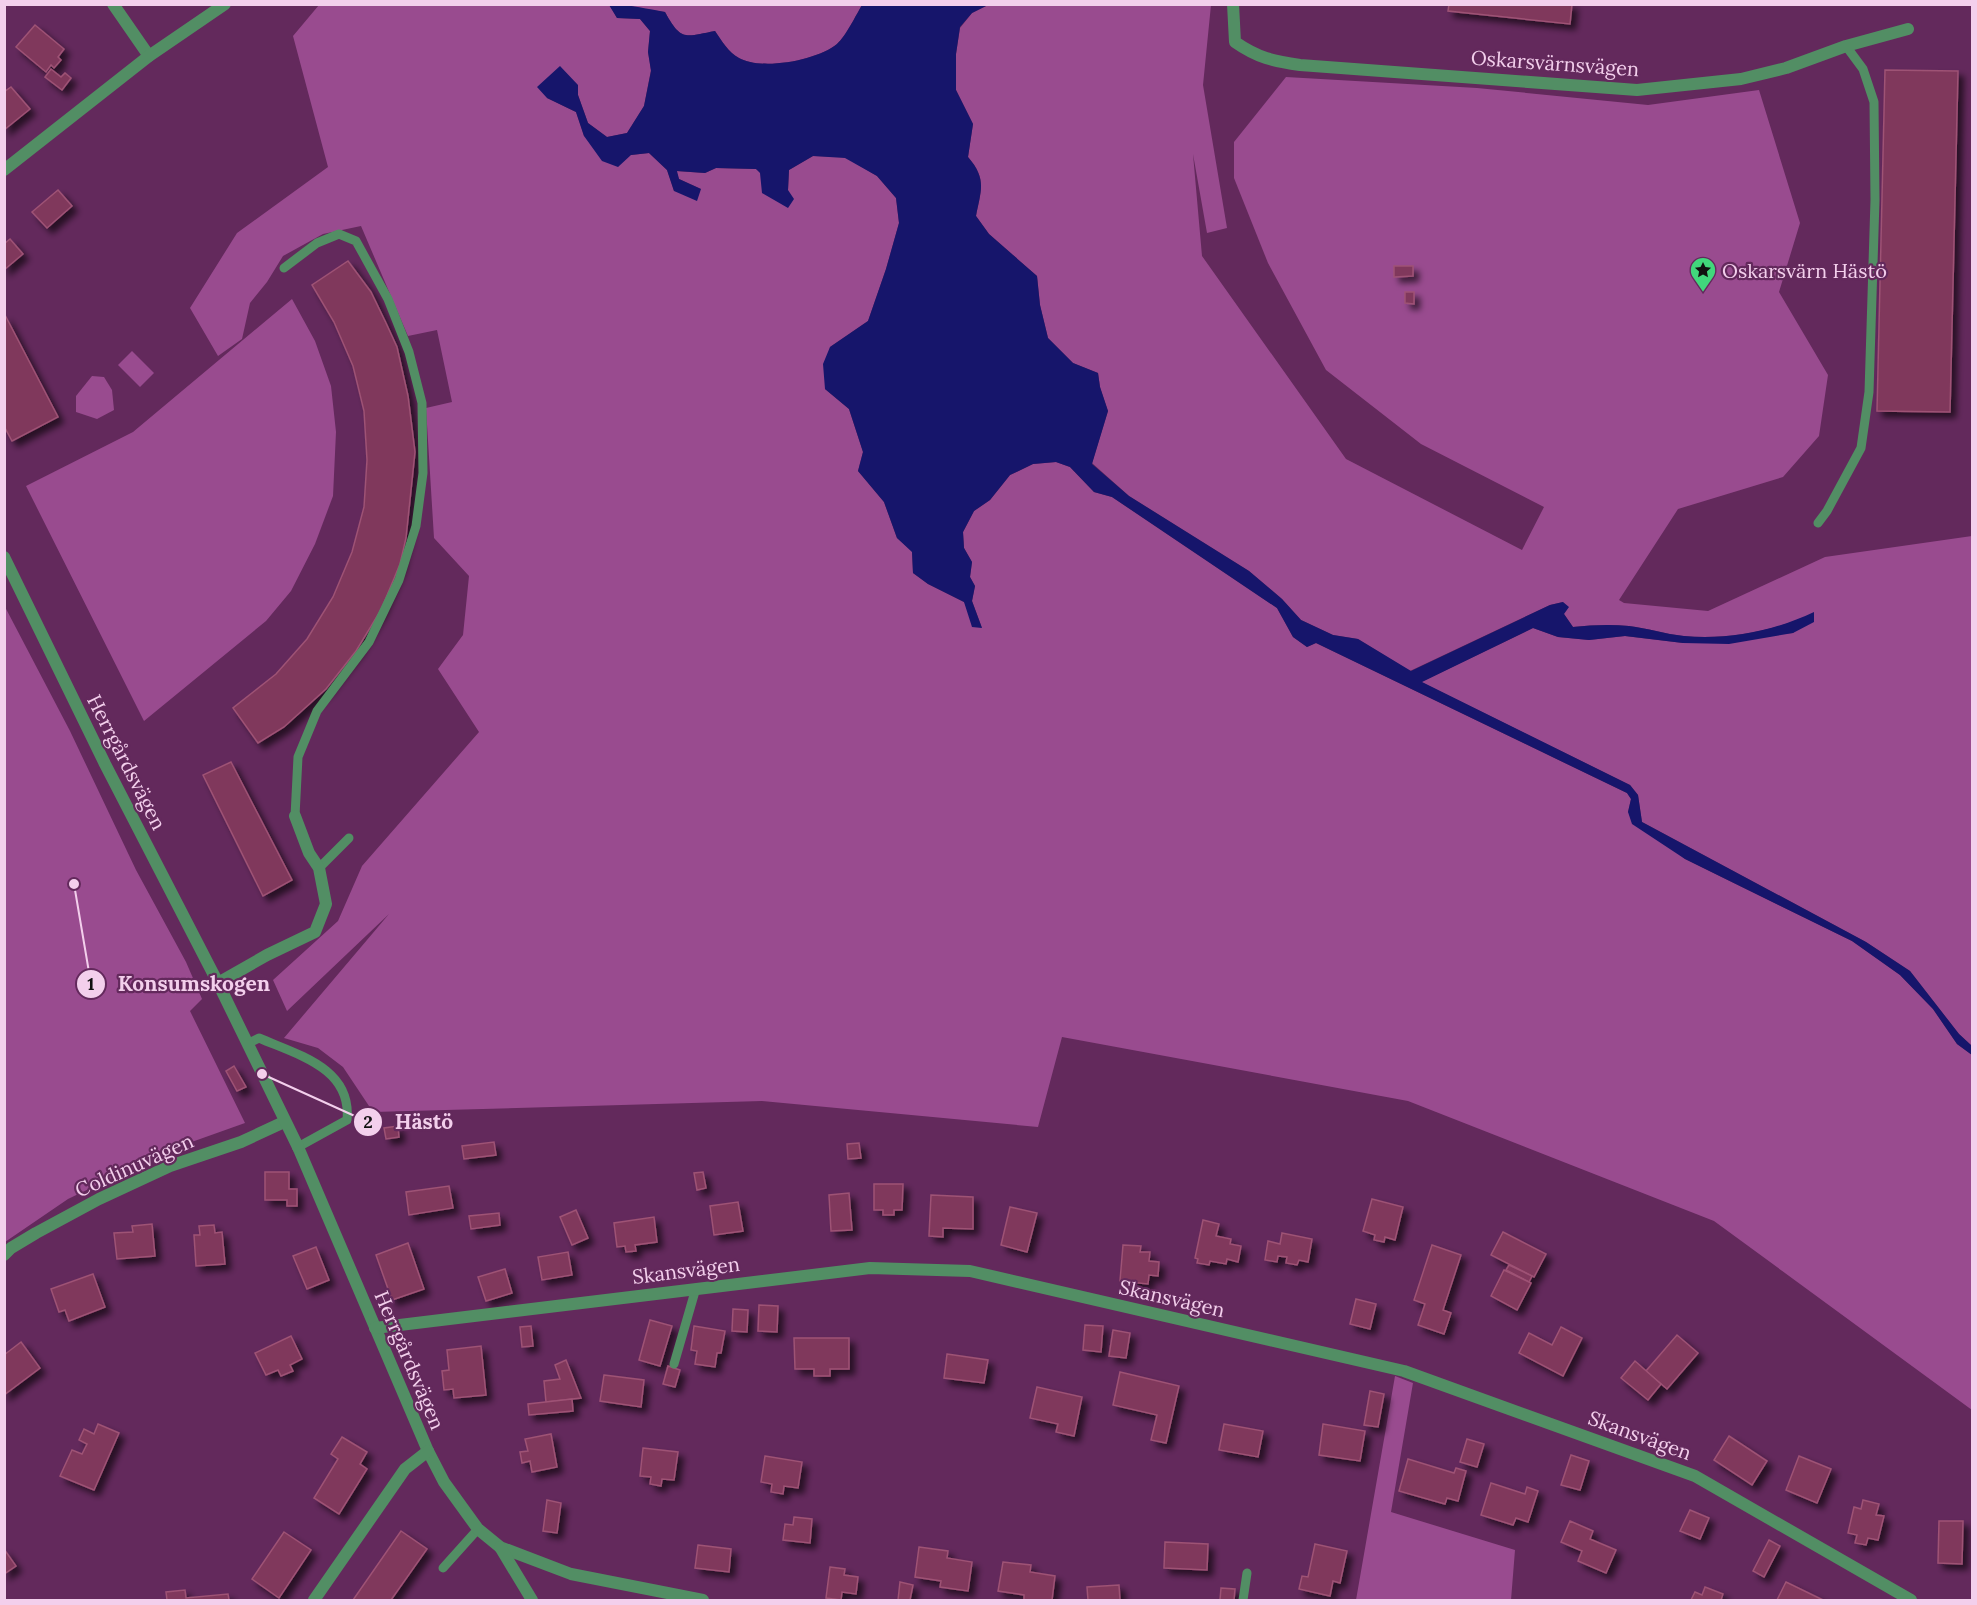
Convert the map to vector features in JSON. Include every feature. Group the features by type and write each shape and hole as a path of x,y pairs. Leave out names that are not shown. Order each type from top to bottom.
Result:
{"street":[{"path":"113,4 149,56"},
{"path":"4,170 149,56 225,4"},
{"name":"Oskarsvärnsvägen","path":"1233,4 1235,42 1252,54 1269,61 1637,90 1741,79 1786,68 1846,46 1908,28"},
{"name":"Herrgårdsvägen","path":"4,557 105,764 218,983 298,1147 428,1451 444,1482 477,1529 500,1547 571,1574 703,1600"},
{"path":"218,983 267,955 315,932 326,904 319,868 309,853 295,816"},
{"name":"Coldinuvägen","path":"4,1255 11,1248 36,1233 99,1199 170,1166 241,1142 285,1122"},
{"name":"Skansvägen","path":"375,1328 870,1268 970,1271 1404,1371 1695,1476 1911,1600"},
{"path":"315,1600 405,1469 428,1451"},
{"path":"500,1547 532,1600"}],"lane":[{"path":"1818,523 1833,501 1861,448 1869,392 1875,200 1874,102 1863,69 1846,46"},
{"path":"284,268 317,243 339,234 356,241 392,310 409,352 422,403 423,473 416,526 399,580 369,642 317,711 298,757 295,816"},
{"path":"319,868 349,838"},
{"path":"247,1044 259,1038 316,1064 334,1076 344,1091 348,1105 347,1120 298,1147"},
{"path":"674,1365 696,1288"},
{"path":"443,1568 477,1529"},
{"path":"1243,1600 1247,1573"}],"shaded area":[{"path":"609,4 617,18 640,19 650,31 648,52 651,70 644,106 627,133 607,137 588,123 578,95 578,85 547,98 576,112 584,136 631,155 649,153 667,170 674,191 701,189 679,179 676,171 705,173 716,168 756,169 788,190 789,170 813,156 845,157 877,176 896,198 899,223 868,321 830,347 825,389 849,409 863,452 858,471 884,502 897,538 912,551 913,573 928,584 964,602 982,628 972,601 975,586 970,577 972,562 964,548 963,532 974,511 990,500 1010,475 1033,464 1056,462 1070,467 1094,492 1112,497 1277,608 1293,637 1307,647 1316,643 1627,793 1631,799 1628,812 1685,859 1852,941 1900,975 1933,1009 1957,1044 1972,1055 1972,1410 1714,1221 1408,1101 1062,1037 1038,1127 762,1101 373,1112 343,1067 318,1048 284,1038 389,914 287,1011 273,980 338,921 362,866 479,732 438,669 463,635 469,576 434,538 426,408 452,402 437,330 408,336 361,226 323,234 283,256 267,282 250,303 242,339 218,356 190,308 237,233 328,167 293,36 319,5"},
{"path":"609,5 665,12 675,28 684,35 715,31 735,56 749,62 775,64 817,55 837,44 862,5 988,5 972,13 960,27 956,54 956,90 973,124 968,157 978,172 981,185 976,216 989,234 1037,276 1040,305 1048,338 1073,363 1098,373 1108,411 1092,464 1129,496 1249,571 1282,599 1301,620 1333,635 1358,639 1411,671 1550,605 1563,602 1569,607 1564,614 1573,627 1622,625 1701,637 1750,633 1799,619 1814,612 1814,622 1793,633 1729,644 1683,643 1625,636 1589,640 1558,637 1533,628 1422,682 1630,785 1638,795 1642,822 1866,942 1910,971 1959,1034 1972,1046 1972,1055 1957,1044 1933,1009 1900,975 1852,941 1685,859 1632,824 1628,812 1631,799 1627,793 1316,643 1307,647 1293,637 1277,608 1112,497 1094,492 1070,467 1056,462 1033,464 1010,475 990,500 974,511 963,532 964,548 972,562 970,577 975,586 972,601 982,628 972,627 964,602 928,584 913,573 912,552 897,538 884,502 858,471 863,452 849,409 825,389 823,364 830,347 868,321 899,223 896,198 877,176 845,158 813,156 789,170 788,190 794,199 788,208 762,193 760,173 756,169 716,168 705,173 677,171 679,179 701,189 697,201 674,191 667,170 649,153 631,155 618,167 602,161 584,136 576,112 547,98 537,87 560,66 578,85 578,95 588,123 607,137 627,133 644,106 651,71 648,52 650,31 640,19 617,18"},
{"path":"628,5 862,5 844,36 828,50 790,62 761,64 735,56 715,31 684,35 675,28 665,12"},
{"path":"988,5 1211,5 1203,85 1227,228 1207,233 1193,154 1202,256 1346,459 1522,550 1544,507 1421,444 1326,370 1268,263 1234,178 1234,142 1286,77 1477,88 1648,105 1759,90 1800,223 1779,292 1828,375 1819,436 1783,477 1678,509 1619,600 1624,603 1708,611 1825,557 1972,536 1972,1046 1959,1034 1910,971 1866,942 1642,822 1638,795 1630,785 1421,682 1533,628 1558,637 1589,640 1625,636 1683,643 1793,633 1814,613 1783,625 1750,633 1700,637 1622,625 1573,627 1564,614 1563,602 1550,605 1410,671 1358,639 1333,635 1301,620 1282,599 1249,571 1129,496 1092,463 1108,411 1098,373 1073,363 1048,338 1040,305 1037,276 989,234 976,216 981,185 978,172 968,157 973,124 956,90 956,54 960,28 972,13"},
{"path":"292,299 315,341 331,386 336,432 333,496 315,544 291,591 266,621 144,721 26,486 133,432"},
{"path":"132,351 154,373 140,387 118,365"},
{"path":"92,376 104,377 112,390 114,410 97,419 76,412 76,396"},
{"path":"4,605 70,731 136,870 186,962 202,999 190,1011 245,1123 172,1149 68,1199 5,1242"},
{"path":"1395,1376 1413,1383 1391,1512 1515,1550 1511,1600 1356,1600"}],"building":[{"path":"1449,4 1572,4 1570,24 1448,11"},
{"path":"35,25 64,49 58,57 61,60 54,68 51,65 46,72 16,47"},
{"path":"51,69 61,77 65,73 71,78 62,90 45,77"},
{"path":"1885,70 1958,71 1950,412 1877,411"},
{"path":"11,87 30,109 4,130 4,92"},
{"path":"58,190 72,206 47,228 32,212"},
{"path":"10,239 23,254 4,270 4,244"},
{"path":"348,261 371,292 397,347 408,396 415,452 406,538 400,564 381,610 356,651 326,689 284,727 258,743 233,708 276,674 307,639 333,597 352,552 364,507 367,460 364,411 353,366 334,322 312,285"},
{"path":"1394,266 1413,266 1413,276 1394,277"},
{"path":"1405,292 1414,292 1414,304 1405,303"},
{"path":"5,315 58,417 12,441 4,426"},
{"path":"231,762 292,880 263,896 203,775"},
{"path":"234,1066 246,1087 237,1091 226,1071"},
{"path":"398,1126 399,1137 386,1139 384,1128"},
{"path":"494,1142 496,1155 464,1159 462,1146"},
{"path":"859,1143 861,1158 848,1159 847,1144"},
{"path":"265,1172 289,1172 289,1189 297,1189 297,1206 287,1206 287,1200 265,1200"},
{"path":"703,1172 706,1188 697,1190 694,1173"},
{"path":"874,1184 903,1184 902,1210 894,1210 894,1215 883,1215 883,1210 874,1210"},
{"path":"449,1186 453,1208 409,1215 406,1192"},
{"path":"849,1193 852,1230 831,1231 829,1195"},
{"path":"931,1195 973,1197 973,1229 943,1228 943,1237 929,1236"},
{"path":"1372,1199 1403,1207 1395,1240 1385,1237 1384,1242 1374,1240 1375,1235 1363,1231"},
{"path":"738,1202 743,1231 714,1235 710,1206"},
{"path":"1010,1207 1037,1213 1027,1252 1001,1245"},
{"path":"576,1210 588,1238 572,1245 560,1217"},
{"path":"499,1213 500,1225 471,1229 469,1216"},
{"path":"654,1217 657,1242 635,1245 636,1251 626,1252 625,1246 617,1247 614,1223"},
{"path":"1203,1220 1219,1224 1216,1236 1231,1239 1230,1244 1241,1246 1238,1262 1227,1259 1226,1264 1210,1261 1209,1265 1197,1263 1198,1259 1195,1258"},
{"path":"152,1224 155,1256 117,1259 114,1233 133,1232 132,1226"},
{"path":"214,1225 215,1233 222,1232 225,1264 196,1266 194,1235 200,1235 199,1226"},
{"path":"1503,1232 1546,1254 1534,1277 1491,1255"},
{"path":"1282,1233 1312,1239 1308,1262 1299,1260 1297,1265 1286,1263 1287,1257 1278,1256 1277,1262 1265,1260 1268,1241 1280,1244"},
{"path":"408,1243 424,1289 392,1300 376,1255"},
{"path":"1123,1245 1141,1246 1140,1252 1150,1252 1149,1261 1159,1262 1158,1276 1149,1275 1148,1284 1120,1281"},
{"path":"1432,1245 1461,1255 1443,1310 1451,1313 1444,1334 1418,1325 1425,1304 1414,1300"},
{"path":"316,1247 329,1280 307,1289 293,1256"},
{"path":"568,1252 572,1275 542,1280 538,1257"},
{"path":"1509,1265 1532,1276 1529,1282 1506,1270"},
{"path":"505,1269 512,1293 486,1301 478,1277"},
{"path":"1504,1270 1531,1283 1517,1310 1491,1296"},
{"path":"93,1274 105,1307 69,1321 65,1310 59,1312 51,1289"},
{"path":"1356,1299 1376,1304 1370,1329 1350,1324"},
{"path":"759,1305 778,1306 777,1332 758,1331"},
{"path":"733,1309 748,1310 747,1332 732,1331"},
{"path":"650,1320 672,1326 660,1366 639,1360"},
{"path":"1085,1325 1103,1326 1101,1352 1083,1350"},
{"path":"531,1326 533,1346 522,1347 520,1327"},
{"path":"694,1326 725,1331 721,1353 717,1353 715,1367 695,1364 697,1351 691,1350"},
{"path":"1561,1327 1582,1338 1563,1376 1519,1353 1529,1333 1552,1345"},
{"path":"1113,1330 1130,1333 1126,1358 1109,1356"},
{"path":"1677,1335 1698,1353 1667,1389 1646,1371"},
{"path":"291,1336 302,1359 290,1365 293,1371 281,1376 278,1370 266,1375 255,1353"},
{"path":"794,1338 849,1338 849,1369 830,1369 830,1376 814,1376 814,1369 795,1369"},
{"path":"21,1342 40,1368 4,1395 4,1355"},
{"path":"481,1346 486,1395 454,1398 453,1389 444,1390 442,1371 449,1370 447,1350"},
{"path":"947,1354 988,1360 984,1383 944,1378"},
{"path":"566,1360 581,1398 546,1402 544,1381 560,1379 555,1365"},
{"path":"1635,1361 1661,1384 1648,1400 1621,1378"},
{"path":"668,1366 680,1370 675,1387 663,1384"},
{"path":"1120,1372 1179,1386 1166,1443 1151,1440 1157,1415 1113,1405"},
{"path":"604,1375 644,1380 641,1407 600,1401"},
{"path":"1037,1387 1082,1397 1074,1436 1056,1432 1058,1424 1030,1418"},
{"path":"1370,1391 1384,1394 1378,1427 1364,1425"},
{"path":"572,1399 573,1411 529,1415 528,1404"},
{"path":"98,1424 119,1433 94,1490 60,1476 72,1450 82,1454 87,1444 79,1440 84,1429 94,1434"},
{"path":"1224,1424 1263,1431 1258,1457 1219,1450"},
{"path":"1323,1424 1365,1431 1360,1461 1319,1455"},
{"path":"551,1434 557,1467 532,1472 530,1461 522,1463 520,1452 528,1451 525,1439"},
{"path":"1729,1436 1767,1461 1752,1485 1714,1460"},
{"path":"342,1437 367,1452 360,1464 367,1469 339,1514 314,1498 338,1459 331,1454"},
{"path":"1467,1439 1484,1444 1477,1467 1460,1462"},
{"path":"643,1448 678,1452 674,1480 662,1479 661,1486 650,1484 651,1477 640,1476"},
{"path":"1571,1455 1589,1461 1580,1490 1561,1485"},
{"path":"765,1456 802,1462 798,1488 784,1486 783,1494 771,1492 772,1484 761,1482"},
{"path":"1799,1456 1831,1469 1817,1503 1786,1490"},
{"path":"1408,1459 1454,1473 1456,1468 1466,1471 1458,1501 1447,1498 1445,1504 1399,1491"},
{"path":"1491,1483 1525,1494 1527,1487 1538,1491 1528,1522 1516,1518 1513,1525 1481,1515"},
{"path":"547,1500 561,1503 557,1533 543,1531"},
{"path":"1863,1500 1879,1504 1876,1515 1884,1516 1878,1540 1868,1538 1866,1545 1855,1543 1857,1535 1848,1533 1854,1507 1861,1509"},
{"path":"1690,1510 1709,1518 1700,1539 1680,1531"},
{"path":"794,1517 812,1519 810,1543 783,1540 785,1524 793,1525"},
{"path":"1570,1521 1593,1531 1590,1539 1616,1550 1606,1573 1578,1561 1582,1551 1561,1542"},
{"path":"1939,1521 1963,1521 1962,1564 1938,1563"},
{"path":"401,1531 427,1549 391,1600 353,1600"},
{"path":"284,1532 311,1550 279,1598 252,1579"},
{"path":"1769,1540 1780,1546 1764,1577 1753,1571"},
{"path":"1165,1542 1208,1544 1207,1570 1164,1568"},
{"path":"1315,1544 1347,1551 1340,1583 1333,1581 1330,1596 1299,1589 1302,1576 1308,1577"},
{"path":"698,1545 731,1549 729,1572 695,1568"},
{"path":"919,1547 948,1551 947,1558 972,1562 968,1591 940,1587 941,1581 915,1577"},
{"path":"4,1549 16,1566 4,1574"},
{"path":"1003,1562 1031,1565 1030,1572 1055,1576 1052,1600 1024,1600 1024,1595 998,1591"},
{"path":"830,1567 845,1569 844,1575 858,1577 856,1594 842,1592 841,1600 826,1598"},
{"path":"900,1582 913,1585 910,1600 898,1600"},
{"path":"1786,1582 1823,1600 1777,1600"},
{"path":"1119,1585 1120,1600 1088,1600 1087,1587"},
{"path":"1705,1587 1723,1594 1721,1600 1691,1600 1695,1592 1702,1595"},
{"path":"1221,1588 1235,1589 1234,1600 1220,1600"},
{"path":"185,1590 186,1598 228,1594 229,1600 167,1600 166,1592"}],"place":[{"name":"Oskarsvärn Hästö","path":"1703,293"},
{"name":"Konsumskogen","path":"74,884"},
{"name":"Hästö","path":"262,1074"}]}
